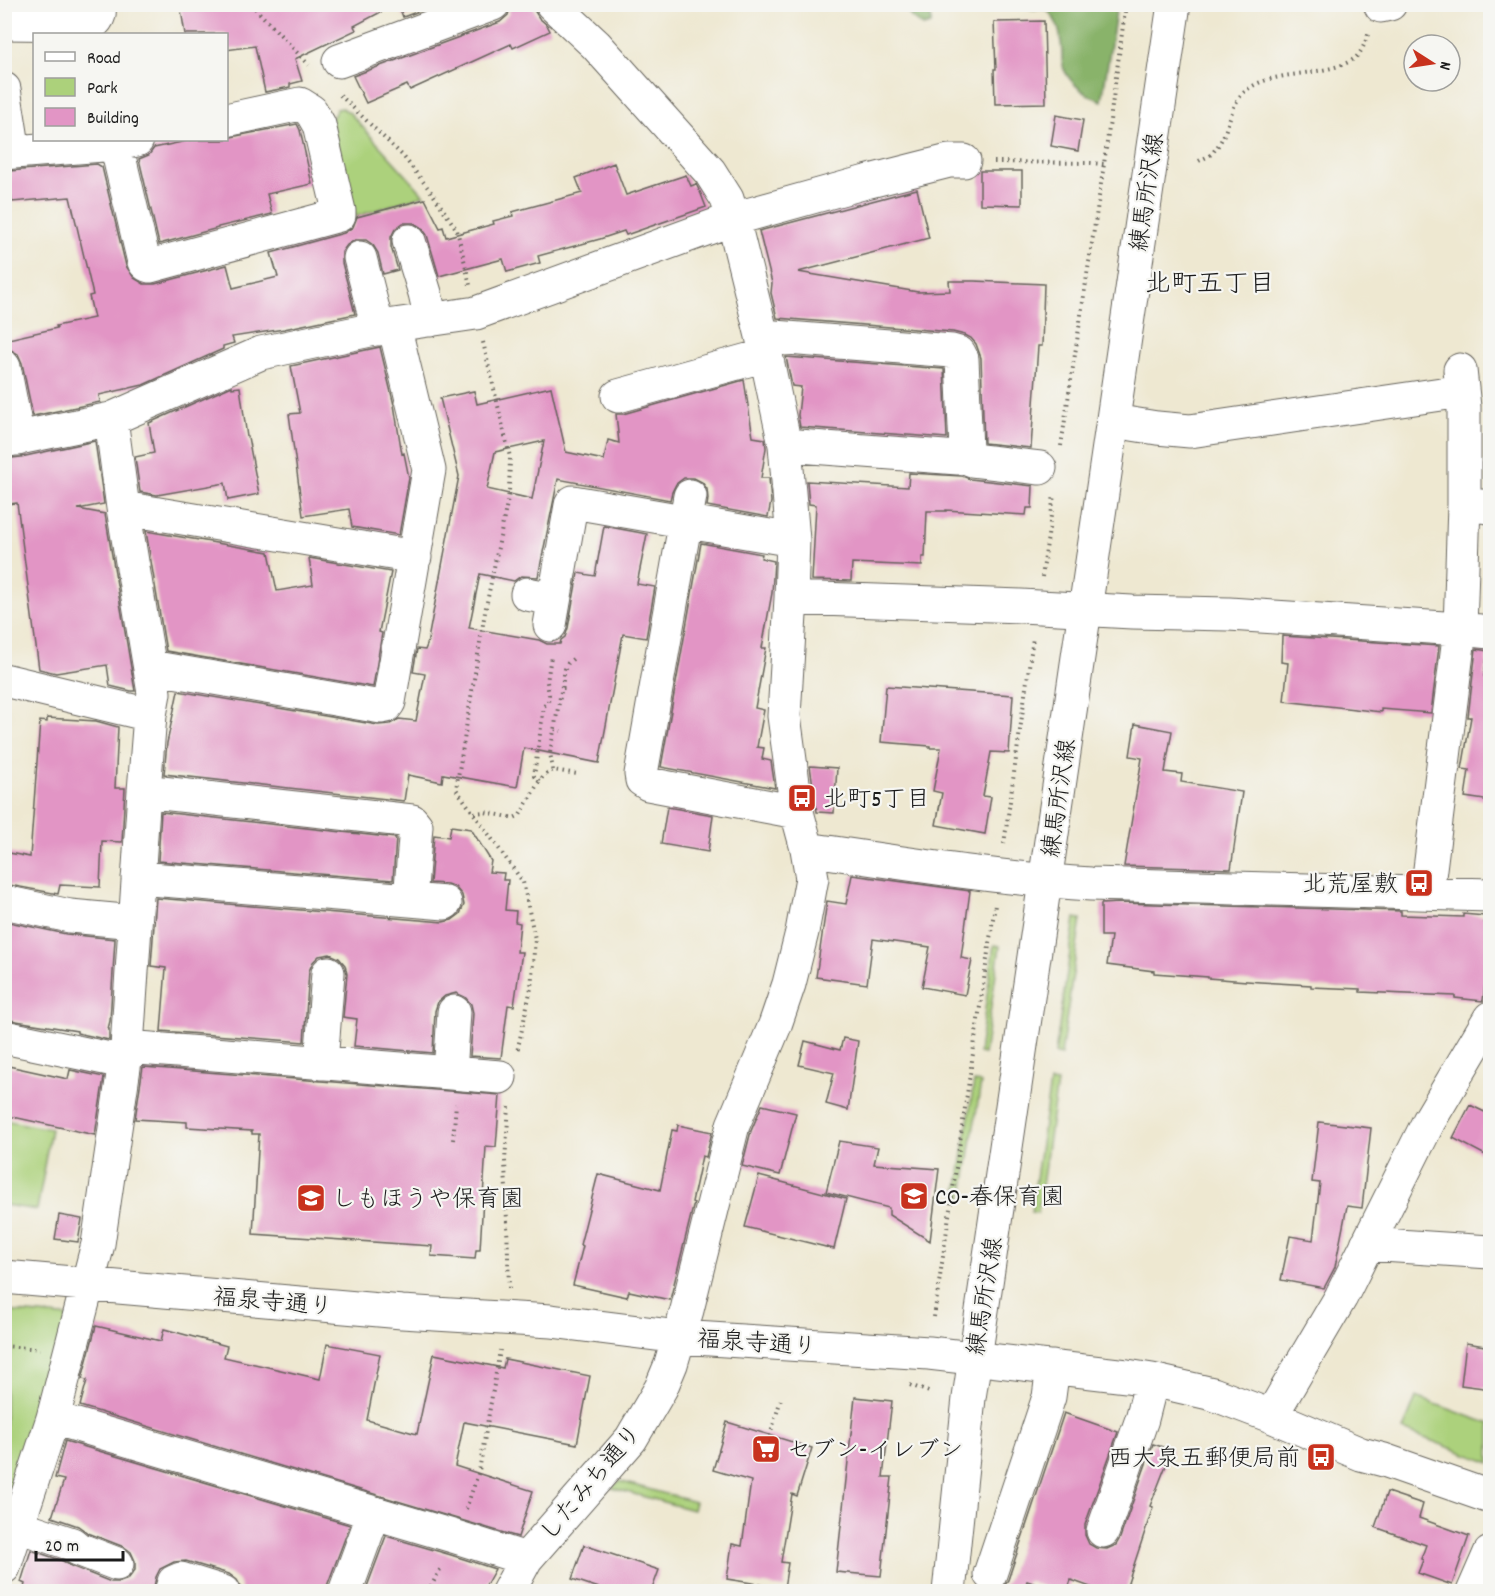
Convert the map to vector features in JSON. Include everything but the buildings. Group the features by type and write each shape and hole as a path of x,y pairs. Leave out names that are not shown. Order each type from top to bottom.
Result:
{"street":[{"path":"4,22 92,24 99,16 99,4"},
{"path":"329,73 493,4"},
{"name":"したみち通り","path":"508,1592 526,1559 631,1438 661,1388 671,1364 687,1310 734,1125 789,984 812,878 797,812 784,716 793,540 785,445 734,219 727,199 710,172 596,45 552,4"},
{"name":"練馬所沢線","path":"949,1592 969,1398 1174,4"},
{"path":"4,89 9,153 126,142 144,262 150,266 339,214 319,124 311,111 300,104 228,120"},
{"path":"4,367 11,440 111,419 261,353 386,327 476,313 734,219 928,166 949,161 964,161"},
{"path":"410,241 431,320"},
{"path":"150,667 381,707 386,706 389,702 429,470 386,327 360,258"},
{"path":"618,396 764,345 952,351 959,353 962,359 966,450 964,456"},
{"path":"1113,421 1190,431 1461,381 1477,505 1475,631 1427,893"},
{"path":"4,1567 53,1418 98,1244 126,1055 144,791 154,693 123,508 111,419"},
{"path":"785,445 958,458 964,456 972,460 1052,470"},
{"path":"544,606 573,502 688,508 793,540"},
{"path":"123,508 415,557"},
{"path":"688,508 641,774 642,780 648,784 797,812"},
{"path":"791,597 1229,614 1475,631"},
{"path":"4,680 150,715"},
{"path":"144,791 412,821 416,826 410,900"},
{"path":"807,849 1045,881 1491,895"},
{"path":"138,878 445,903"},
{"path":"4,902 70,916 135,921"},
{"path":"321,1063 328,973"},
{"path":"450,1073 454,1012"},
{"path":"1271,1416 1341,1298 1429,1120 1491,1018"},
{"path":"4,1037 126,1055 321,1063 509,1078"},
{"path":"1367,1244 1491,1252"},
{"name":"福泉寺通り","path":"4,1277 402,1312 551,1322 679,1337 929,1353 1152,1380 1213,1394 1361,1454 1491,1497"},
{"path":"990,1574 1049,1397 1053,1367"},
{"path":"1103,1531 1142,1419 1152,1380"},
{"path":"53,1418 526,1559"},
{"path":"345,1592 374,1513"},
{"path":"18,1526 72,1544 78,1549 117,1564"},
{"path":"1473,1592 1491,1553"},
{"path":"171,1592 174,1582 181,1579 223,1592"}],"path":[{"path":"251,4 329,73 403,156 457,230 510,457 509,493 485,612 456,789 523,882 535,939 531,988 509,1078 505,1160 509,1284"},
{"path":"934,1317 1038,607 1052,470 1104,164 1126,4"},
{"path":"1199,161 1213,153 1226,133 1231,113 1242,92 1262,81 1341,65 1355,58 1363,48 1368,33 1384,5"},
{"path":"964,161 1104,164"},
{"path":"539,781 534,776 536,755 544,706 549,698 547,682 554,636 544,606"},
{"path":"553,770 550,753 565,669 574,658"},
{"path":"563,687 569,688"},
{"path":"549,698 560,700"},
{"path":"555,729 561,730"},
{"path":"473,813 485,812 514,818 520,815 544,775 553,770 577,774"},
{"path":"456,1537 479,1471 500,1349"},
{"path":"770,1436 781,1399"}],"green space":[{"path":"902,5 931,5 931,24 923,26 912,18"},
{"path":"1023,5 1117,5 1102,101 1079,88 1066,73 1058,29 1046,9 1032,9"},
{"path":"342,108 349,112 424,195 354,217 331,120 337,109"},
{"path":"1075,918 1081,919 1061,1055 1055,1054"},
{"path":"994,945 1000,946 984,1054 979,1053"},
{"path":"974,1082 981,1083 962,1200 956,1199"},
{"path":"1050,1082 1057,1083 1038,1213 1031,1212"},
{"path":"4,1120 51,1129 37,1210 5,1205"},
{"path":"5,1311 72,1317 5,1544"},
{"path":"1416,1397 1490,1424 1490,1463 1403,1430"},
{"path":"619,1481 695,1502 693,1510 612,1488"}],"place":[{"name":"北町5丁目","path":"802,798"},
{"name":"北荒屋敷","path":"1419,883"},
{"name":"CO-春保育園","path":"914,1196"},
{"name":"しもほうや保育園","path":"311,1198"},
{"name":"セブン-イレブン","path":"766,1449"},
{"name":"西大泉五郵便局前","path":"1321,1457"}],"district":[{"name":"北町五丁目","path":"1210,282"}]}
